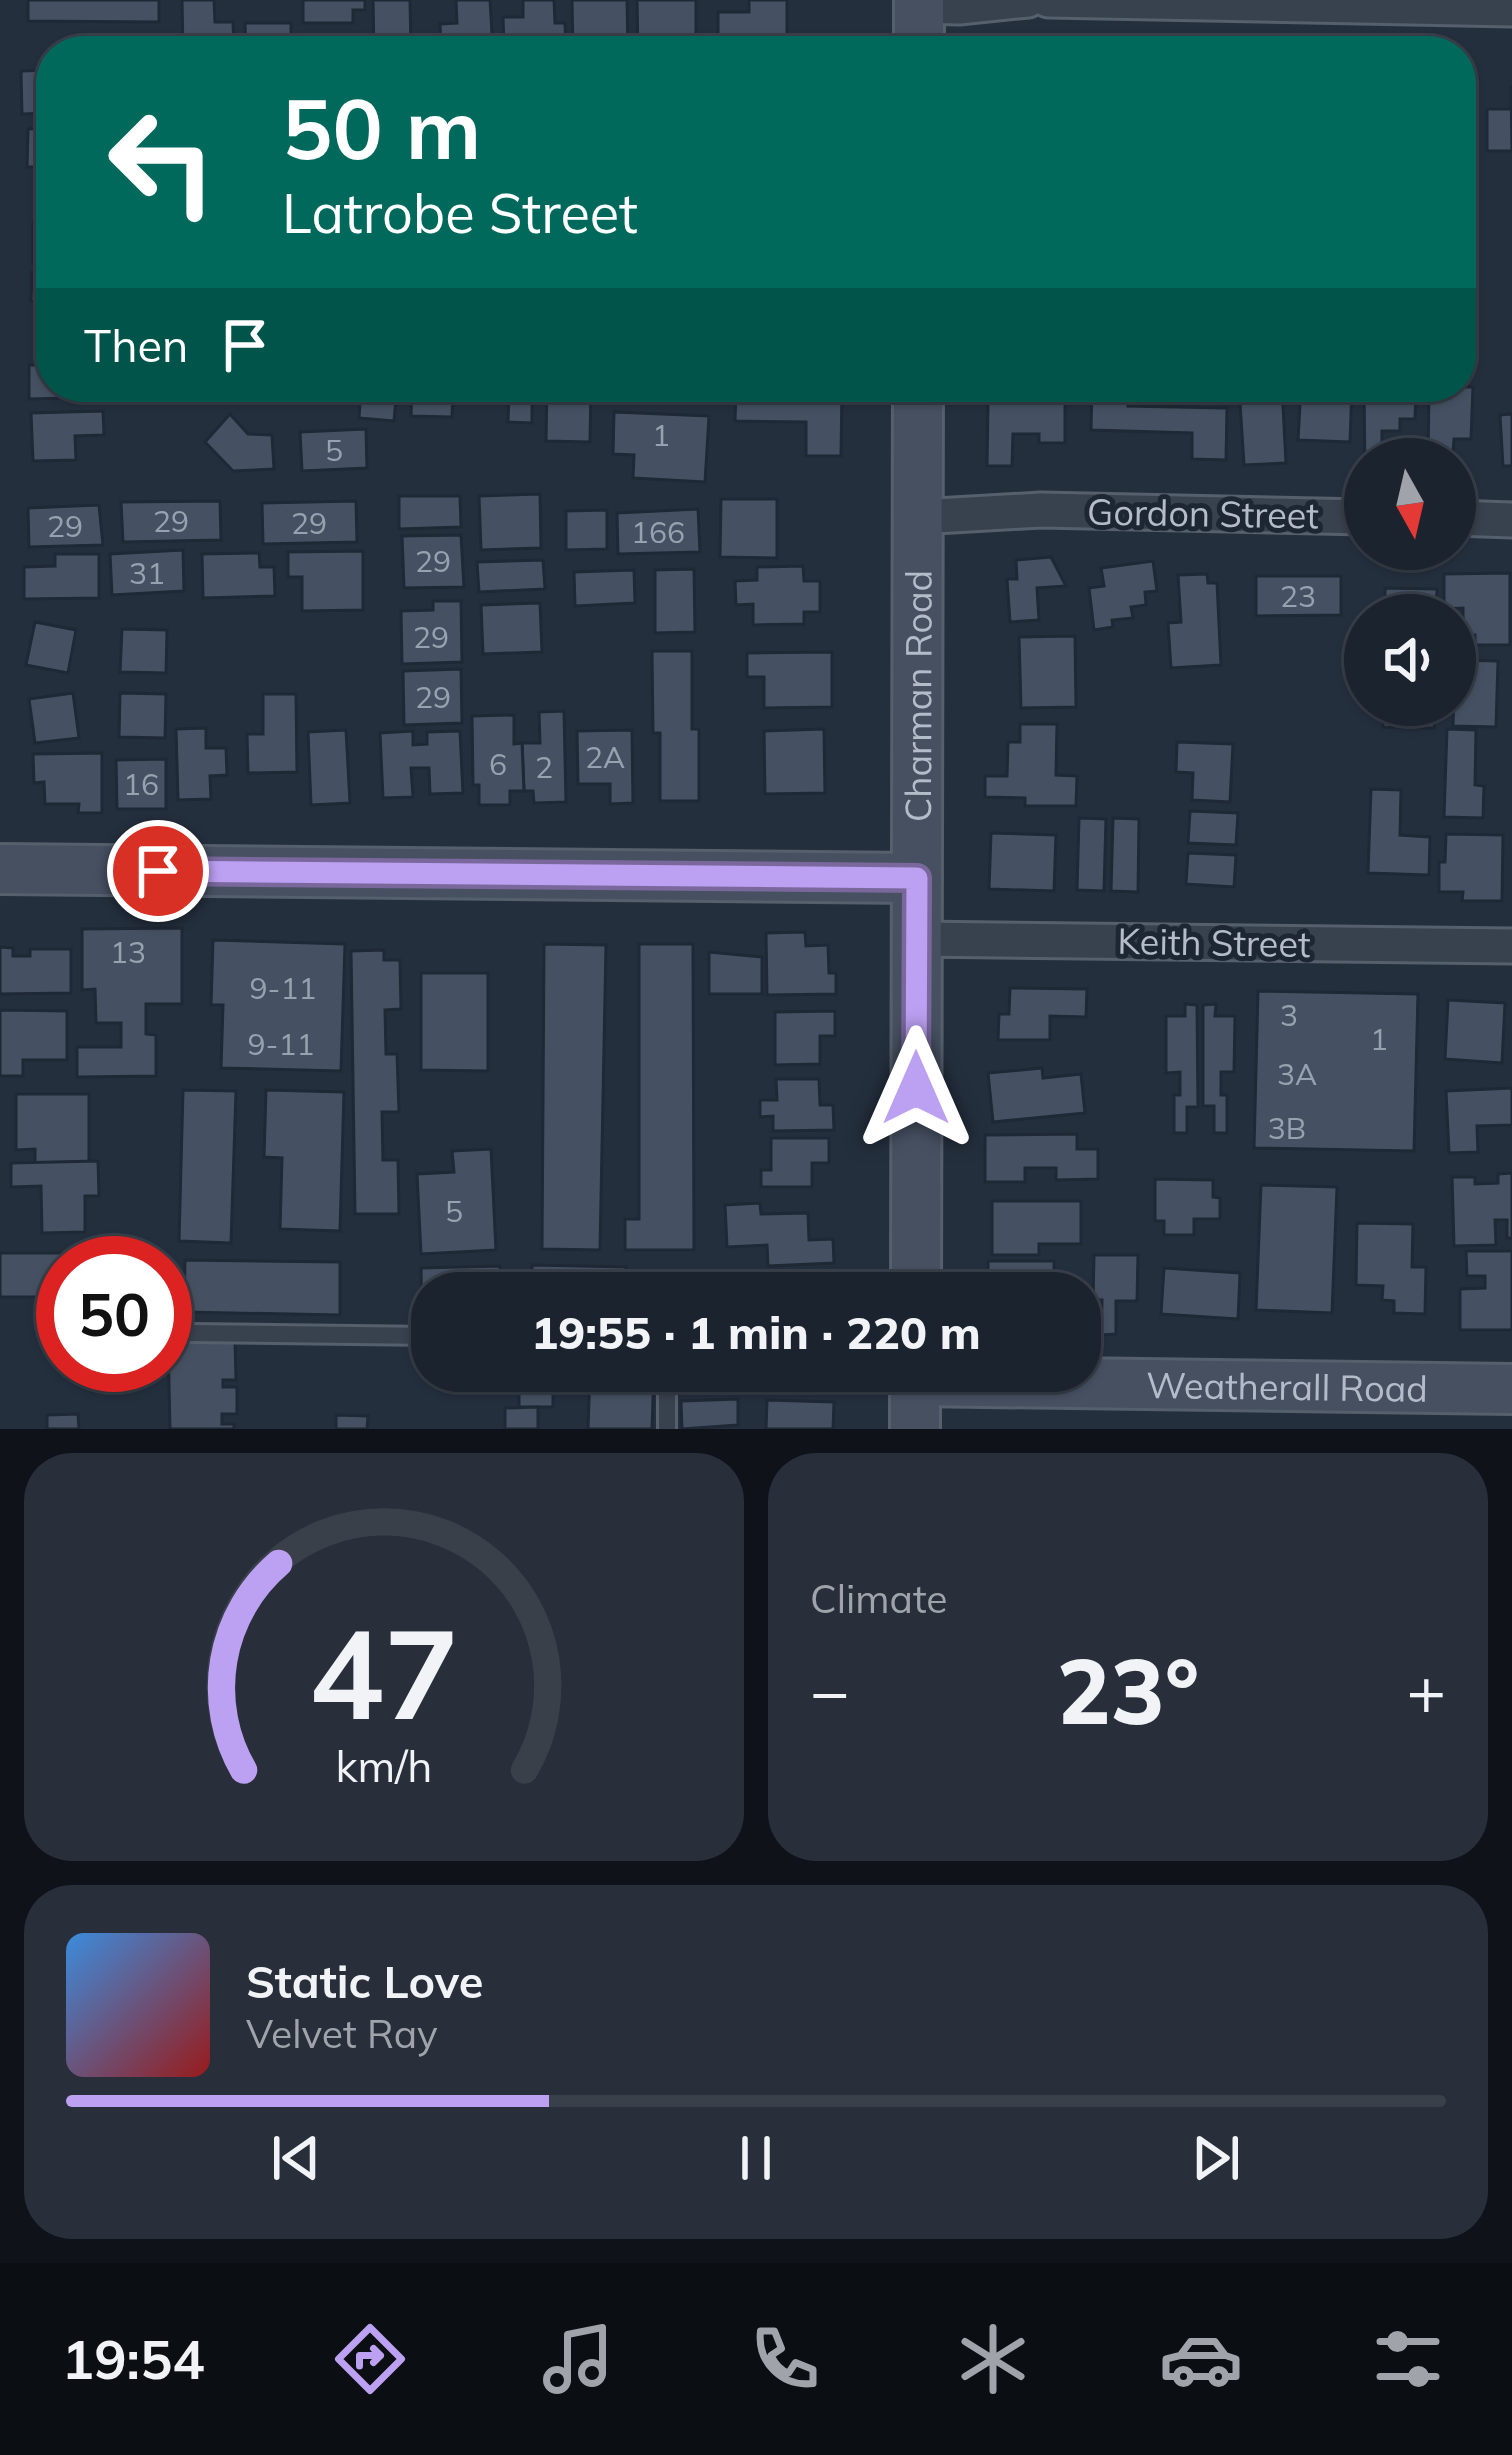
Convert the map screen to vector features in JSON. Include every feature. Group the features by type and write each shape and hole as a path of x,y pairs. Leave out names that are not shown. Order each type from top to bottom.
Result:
{"street":[{"path":"919,19 959,7 1028,0"},
{"path":"1048,0 1512,9"},
{"name":"Charman Road","path":"916,1272 918,402"},
{"name":"Gordon Street","path":"918,508 1344,517"},
{"path":"1476,519 1512,520"},
{"path":"0,869 917,878"},
{"name":"Keith Street","path":"917,939 1512,946"},
{"name":"Weatherall Road","path":"1101,1380 1512,1389"},
{"path":"915,1429 916,1392"}],"lane":[{"path":"192,1333 411,1336"},
{"path":"667,1392 667,1429"}],"building":[{"path":"28,0 159,0 159,22 28,21"},
{"path":"182,0 214,0 215,22 233,22 233,36 183,36"},
{"path":"303,0 365,0 365,10 353,10 353,23 303,23"},
{"path":"373,0 410,0 411,36 374,36"},
{"path":"456,0 490,0 492,36 440,36 440,24 457,23"},
{"path":"523,0 554,0 555,23 565,23 565,36 504,36 503,17 523,17"},
{"path":"572,0 627,0 628,36 573,36"},
{"path":"637,0 696,0 696,36 638,36"},
{"path":"749,0 787,0 787,36 718,36 718,12 749,12"},
{"path":"245,23 291,23 291,36 245,36"},
{"path":"36,70 36,114 22,114 21,71"},
{"path":"1511,85 1512,151 1487,151 1487,109 1511,109"},
{"path":"28,129 36,129 36,167 27,167"},
{"path":"33,223 36,223 36,263"},
{"path":"32,272 36,272 36,302 31,301"},
{"path":"29,365 36,365 36,399 29,399"},
{"path":"360,402 396,402 394,421 359,418"},
{"path":"411,402 453,402 452,417 411,416"},
{"path":"509,402 532,402 532,423 508,422"},
{"path":"547,402 591,402 590,442 546,441"},
{"path":"736,402 842,402 841,456 806,456 806,422 735,421"},
{"path":"1065,402 1065,443 1039,443 1039,434 1013,434 1012,466 987,466 988,403"},
{"path":"1092,402 1227,408 1226,460 1192,459 1192,433 1091,430"},
{"path":"1240,402 1283,402 1286,463 1244,465"},
{"path":"1300,402 1351,402 1350,438 1298,440"},
{"path":"1364,402 1416,402 1415,419 1400,419 1400,431 1382,431 1382,438 1365,438"},
{"path":"1429,402 1472,402 1471,438 1428,438"},
{"path":"103,411 104,435 75,436 76,460 33,461 31,413"},
{"path":"614,412 709,416 705,482 633,478 634,455 613,454"},
{"path":"230,414 248,434 272,435 274,469 233,471 205,442"},
{"path":"1512,414 1512,466 1503,466 1500,415"},
{"path":"366,429 367,468 302,471 300,432"},
{"path":"540,494 541,548 481,550 479,496"},
{"path":"399,496 460,496 461,527 399,529"},
{"path":"721,499 777,499 777,558 720,557"},
{"path":"220,501 221,540 123,542 121,502"},
{"path":"356,501 357,542 263,544 262,503"},
{"path":"99,505 103,545 29,547 28,508"},
{"path":"698,509 700,552 618,554 617,513"},
{"path":"607,510 607,549 566,550 566,511"},
{"path":"461,535 464,587 404,588 402,536"},
{"path":"183,550 184,591 112,595 110,554"},
{"path":"363,551 363,610 302,611 302,577 288,577 288,552"},
{"path":"259,553 260,567 274,567 275,596 203,598 202,554"},
{"path":"55,554 99,554 99,598 24,599 24,567 55,566"},
{"path":"1051,557 1066,586 1037,588 1039,620 1010,622 1007,579 1017,579 1016,560"},
{"path":"543,560 545,589 479,592 477,562"},
{"path":"1153,561 1157,591 1145,592 1146,605 1131,607 1133,618 1112,620 1113,627 1094,630 1089,588 1104,586 1101,568"},
{"path":"803,566 804,581 820,581 820,612 804,612 804,624 753,625 753,604 736,605 735,581 757,580 757,567"},
{"path":"694,569 695,632 655,633 655,570"},
{"path":"634,570 635,603 575,606 574,572"},
{"path":"1510,573 1510,645 1476,645 1476,594 1444,594 1444,574"},
{"path":"1207,574 1208,583 1217,583 1221,665 1171,668 1168,623 1181,622 1178,575"},
{"path":"1256,576 1341,576 1341,615 1256,616"},
{"path":"1385,588 1437,589 1437,594 1385,594"},
{"path":"433,601 461,601 462,662 402,664 401,611 433,610"},
{"path":"540,603 542,652 483,654 481,605"},
{"path":"35,622 76,630 68,673 26,665"},
{"path":"122,629 167,630 166,673 120,672"},
{"path":"1075,636 1076,707 1021,708 1019,637"},
{"path":"652,651 692,651 692,729 699,729 699,801 660,801 660,733 653,733"},
{"path":"832,652 832,707 764,708 764,677 747,677 747,653"},
{"path":"1476,660 1498,661 1496,727 1453,726 1476,726"},
{"path":"461,669 462,723 404,725 403,671"},
{"path":"73,693 79,738 35,743 29,699"},
{"path":"120,693 166,694 165,738 119,737"},
{"path":"263,694 296,694 297,772 248,773 247,734 263,734"},
{"path":"564,711 566,802 534,803 533,791 524,791 522,743 540,743 539,712"},
{"path":"514,715 514,744 522,743 524,791 510,791 510,805 479,805 479,785 473,785 472,716"},
{"path":"1020,724 1057,724 1056,775 1077,776 1076,806 1025,806 1025,798 985,797 985,776 1007,776 1008,742 1020,742"},
{"path":"206,728 206,748 226,748 227,775 210,776 211,799 178,800 176,729"},
{"path":"824,729 825,793 765,794 764,731"},
{"path":"1447,729 1476,730 1475,785 1484,786 1483,818 1444,817"},
{"path":"346,730 350,803 311,805 308,732"},
{"path":"632,730 633,803 610,804 610,784 578,784 577,731"},
{"path":"413,731 413,745 427,744 427,732 460,731 463,793 430,794 429,768 411,768 413,797 383,798 380,733"},
{"path":"1177,742 1233,744 1230,802 1192,800 1193,773 1176,772"},
{"path":"102,753 102,813 78,813 79,804 45,804 44,782 34,783 33,754"},
{"path":"166,759 166,809 117,809 116,760"},
{"path":"1371,789 1401,790 1400,835 1430,837 1429,875 1368,873"},
{"path":"1190,811 1238,813 1236,845 1188,843"},
{"path":"1079,818 1106,819 1104,891 1077,890"},
{"path":"1113,818 1139,819 1138,892 1111,891"},
{"path":"991,833 1056,835 1054,891 989,889"},
{"path":"1446,834 1503,835 1502,901 1462,901 1463,892 1439,892"},
{"path":"1188,853 1236,855 1234,887 1186,884"},
{"path":"182,928 182,1004 146,1004 146,1034 156,1035 156,1076 77,1077 77,1047 121,1047 121,1023 96,1023 95,989 82,990 82,929"},
{"path":"805,932 806,946 828,945 836,994 767,995 766,933"},
{"path":"213,940 345,944 341,1071 221,1068 223,1005 211,1005"},
{"path":"544,944 606,945 600,1250 542,1249"},
{"path":"639,944 693,944 694,1250 625,1250 625,1219 639,1219"},
{"path":"0,947 13,948 13,956 30,956 30,949 71,949 71,993 0,994"},
{"path":"384,950 384,960 400,960 401,1009 385,1010 386,1054 397,1054 399,1112 382,1112 383,1160 398,1160 399,1214 355,1214 351,951"},
{"path":"709,952 762,957 762,994 709,994"},
{"path":"421,973 488,973 488,1071 421,1070"},
{"path":"1010,988 1087,989 1086,1017 1050,1016 1050,1040 998,1040 999,1014 1009,1014"},
{"path":"1258,991 1418,994 1414,1151 1254,1148"},
{"path":"1448,1000 1505,1003 1502,1063 1445,1059"},
{"path":"1185,1004 1197,1005 1198,1107 1187,1107 1187,1133 1174,1133 1174,1095 1180,1095 1180,1072 1166,1073 1166,1016 1185,1016"},
{"path":"1216,1004 1215,1016 1235,1016 1234,1072 1221,1072 1221,1095 1227,1095 1227,1133 1214,1133 1214,1106 1203,1106 1203,1005"},
{"path":"0,1010 67,1011 67,1060 23,1060 23,1076 0,1076"},
{"path":"835,1011 835,1036 820,1036 820,1064 775,1065 775,1012"},
{"path":"1042,1068 1043,1078 1081,1074 1085,1113 993,1122 988,1073"},
{"path":"776,1079 819,1079 820,1105 833,1105 834,1130 773,1131 773,1116 760,1117 760,1100 777,1100"},
{"path":"1512,1088 1512,1125 1477,1126 1478,1152 1449,1153 1446,1091"},
{"path":"183,1090 236,1091 231,1243 192,1242 192,1236 179,1236"},
{"path":"266,1090 344,1092 340,1231 280,1229 282,1158 264,1157"},
{"path":"16,1094 89,1094 89,1162 35,1163 35,1149 16,1150"},
{"path":"1077,1134 1077,1149 1098,1149 1098,1179 1056,1180 1056,1168 1025,1168 1025,1182 985,1182 985,1135"},
{"path":"771,1138 829,1138 829,1163 812,1163 812,1187 761,1187 761,1170 771,1170"},
{"path":"491,1149 496,1250 421,1254 417,1174 454,1172 452,1151"},
{"path":"98,1161 99,1196 85,1196 85,1232 42,1233 41,1186 11,1187 11,1163"},
{"path":"1512,1173 1512,1238 1507,1238 1507,1220 1495,1220 1496,1245 1454,1246 1452,1177 1475,1177 1475,1184 1498,1183 1498,1174"},
{"path":"1155,1179 1213,1180 1213,1197 1220,1198 1220,1219 1194,1219 1194,1235 1164,1235 1164,1221 1155,1221"},
{"path":"1261,1185 1337,1187 1332,1313 1256,1310"},
{"path":"992,1201 1081,1201 1081,1244 1039,1244 1039,1255 992,1255"},
{"path":"760,1203 761,1214 808,1213 809,1240 833,1239 834,1263 768,1266 767,1245 727,1247 725,1205"},
{"path":"1357,1223 1413,1224 1412,1267 1426,1267 1425,1314 1394,1313 1394,1301 1382,1300 1383,1286 1356,1285"},
{"path":"1466,1251 1512,1251 1512,1330 1460,1330 1460,1289 1485,1288 1485,1276 1467,1276"},
{"path":"0,1253 36,1253 36,1297 0,1297"},
{"path":"1094,1255 1138,1255 1137,1301 1116,1301 1116,1334 1101,1335 1101,1272 1094,1272"},
{"path":"192,1260 340,1262 340,1315 192,1312"},
{"path":"988,1261 1054,1261 1054,1272 988,1272"},
{"path":"532,1265 626,1267 626,1272 532,1272"},
{"path":"500,1266 500,1272 421,1272 421,1268"},
{"path":"1164,1268 1240,1273 1238,1319 1161,1314"},
{"path":"235,1341 236,1380 223,1380 223,1387 237,1387 237,1414 222,1414 222,1424 234,1424 234,1429 170,1429 169,1392 192,1392 192,1342"},
{"path":"519,1392 553,1392 553,1407 519,1407"},
{"path":"589,1392 653,1392 652,1429 588,1429"},
{"path":"717,1392 827,1392 827,1393"},
{"path":"738,1399 738,1425 682,1429 681,1401"},
{"path":"767,1400 834,1402 833,1429 766,1429"},
{"path":"538,1407 538,1429 505,1429 505,1408"},
{"path":"78,1414 79,1429 47,1429 47,1415"},
{"path":"336,1415 368,1416 367,1429 336,1429"}],"route":[{"path":"158,871 917,878 916,1088"}]}
